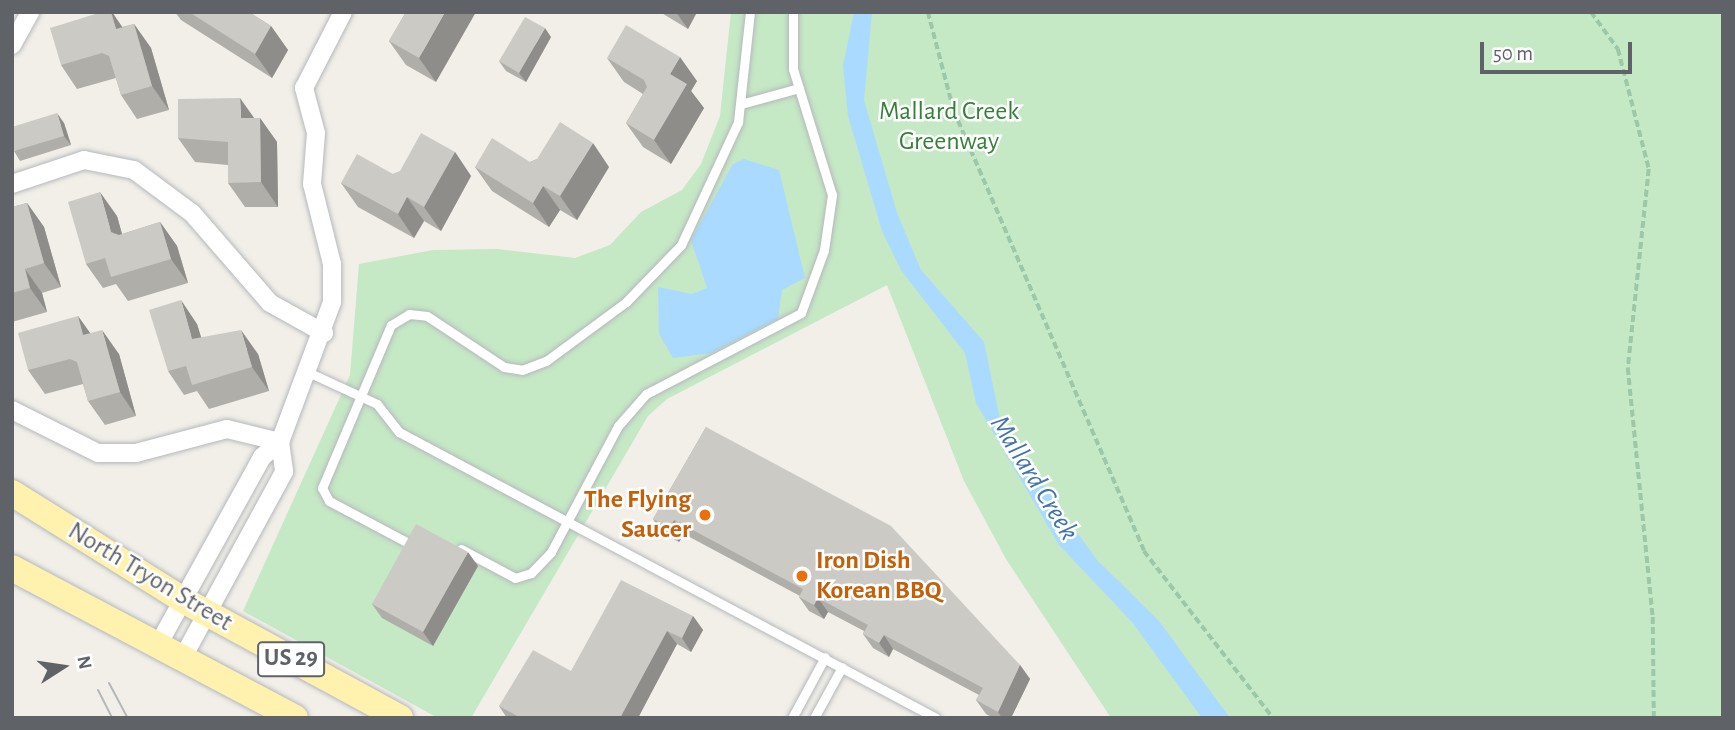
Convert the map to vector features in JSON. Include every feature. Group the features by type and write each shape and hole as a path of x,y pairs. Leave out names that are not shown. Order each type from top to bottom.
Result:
{"main road":[{"name":"North Tryon Street","path":"12,493 183,600 400,718"},
{"name":"North Tryon Street","path":"12,568 295,718"}],"street":[{"path":"12,45 30,12"},
{"path":"158,645 261,457 280,442 324,333 334,275 313,195 316,133 303,88 343,12"},
{"path":"12,184 85,160 134,170 192,213 270,303 324,333"},
{"path":"12,410 98,453 136,453 227,429 280,442"},
{"path":"183,657 284,472 280,442"}],"lane":[{"path":"418,538 413,548 323,492 391,325 409,314 449,326 504,367 522,370 547,361 613,312 681,245 741,104 750,12"},
{"path":"448,541 519,578 547,558 618,426 646,394 787,324 804,307 828,233 832,194 791,57 793,12"},
{"path":"741,104 799,88"},
{"path":"310,373 363,396 382,408 399,432 570,519 936,718"},
{"path":"792,718 825,657"},
{"path":"814,718 842,667"}],"path":[{"path":"928,12 954,111 1144,551 1273,718"},
{"path":"1591,12 1618,49 1649,169 1628,368 1653,617 1654,718"}],"green space":[{"name":"Mallard Creek Greenway","path":"731,12 1723,12 1723,718 1111,718 1006,559 964,481 887,285 667,399 648,416 471,718 438,718 243,611 350,375 359,264 433,250 498,249 575,258 610,245 641,212 682,190 701,164 720,116"}],"water":[{"name":"Mallard Creek","path":"854,12 872,12 864,100 897,213 921,270 984,342 1002,429 1097,560 1159,621 1230,718 1202,718 1132,622 1059,545 976,403 965,353 901,270 882,231 848,116 843,66"},
{"path":"744,159 779,170 805,278 782,290 778,319 711,353 673,358 659,334 658,287 692,294 707,288 691,240 733,164"}],"building":[{"path":"102,12 111,12 116,29 134,24 152,86 121,95 109,56 102,53 61,65 50,28"},
{"path":"189,12 249,12 271,26 255,54"},
{"path":"406,12 445,12 419,58 389,41"},
{"path":"525,17 545,28 519,73 499,61"},
{"path":"626,25 680,57 670,74 687,84 654,140 626,123 647,87 644,80 607,58"},
{"path":"240,98 241,118 260,118 261,182 228,183 228,142 178,138 178,99"},
{"path":"57,113 64,136 14,151 12,127"},
{"path":"560,122 593,143 560,196 543,186 533,203 475,167 492,138 530,162 537,159"},
{"path":"421,133 455,152 424,207 407,197 398,214 341,183 357,154 393,174 400,171"},
{"path":"100,192 111,232 119,235 160,222 171,259 111,277 105,258 86,264 68,202"},
{"path":"27,203 44,263 25,269 30,288 12,293 12,207"},
{"path":"181,300 192,339 241,330 252,367 192,385 186,366 168,371 149,310"},
{"path":"78,316 83,335 102,330 120,392 88,401 77,362 70,359 28,370 18,333"},
{"path":"706,427 891,526 1020,665 998,712 976,700 983,688 884,635 879,643 863,634 868,625 818,598 814,605 799,597 803,589 674,520 670,528 653,519"},
{"path":"416,524 468,552 423,632 372,604"},
{"path":"621,580 693,616 682,638 667,631 620,718 521,718 499,706 533,650 571,671"}],"tram line":[{"path":"109,683 128,718"},
{"path":"98,690 112,718"}],"place":[{"name":"The Flying Saucer","path":"705,515"},
{"name":"Iron Dish Korean BBQ","path":"802,576"}]}
